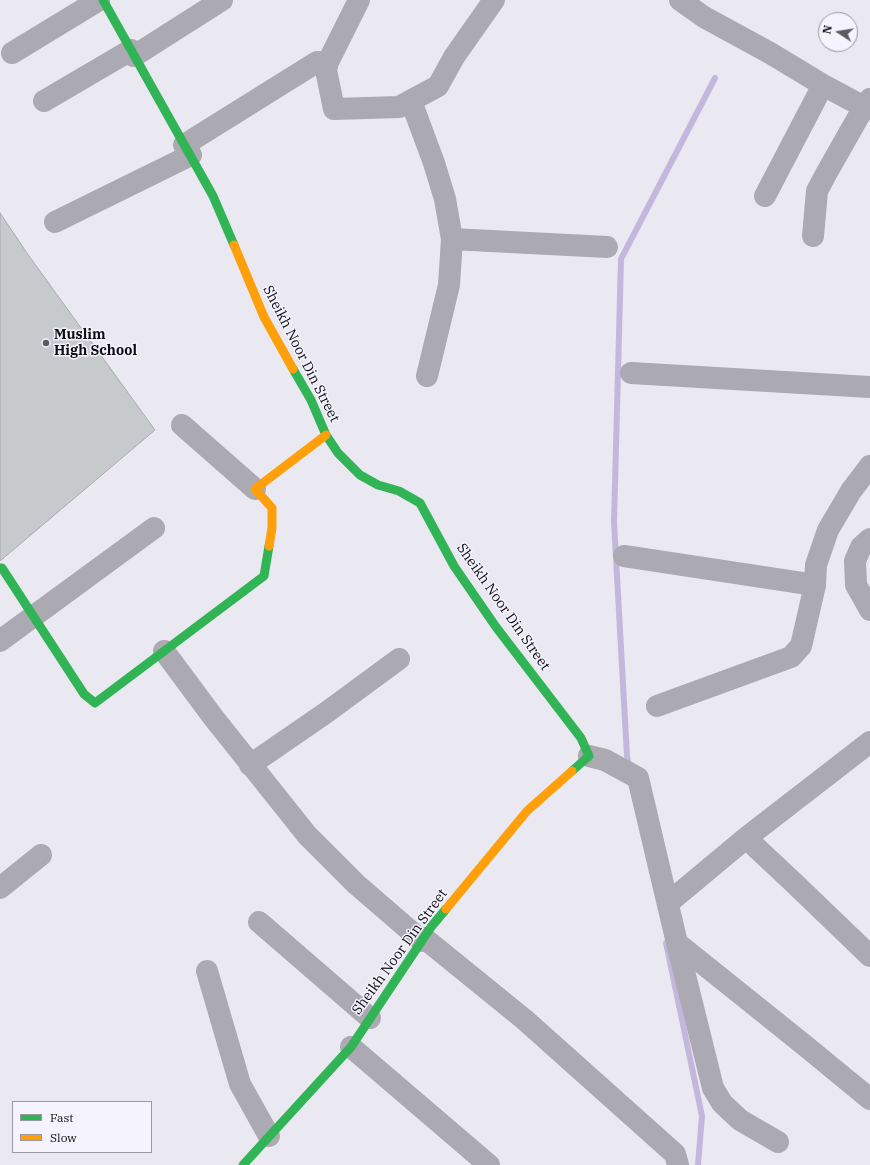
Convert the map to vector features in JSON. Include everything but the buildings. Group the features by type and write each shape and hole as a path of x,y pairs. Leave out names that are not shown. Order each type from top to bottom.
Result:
{"street":[{"path":"12,53 99,0"},
{"name":"Sheikh Noor Din Street","path":"103,0 213,196 264,317 311,400 326,435 338,453 360,475 378,485 399,491 420,503 454,566 496,627 597,758 527,811 431,927 351,1047 243,1165"},
{"path":"44,101 132,53 222,0"},
{"path":"359,0 328,62 326,70 334,109 399,107 438,86 454,57 494,0"},
{"path":"680,0 704,17 770,53 823,85 868,105 826,174 818,191 813,236"},
{"path":"55,222 188,150 317,62 328,62"},
{"path":"765,196 823,85"},
{"path":"410,101 434,163 445,199 452,239 449,285 426,376"},
{"path":"452,239 607,247"},
{"path":"631,373 870,387"},
{"path":"0,568 2,568 33,618 84,694 95,702 264,576 272,528 272,508 256,489 182,426"},
{"path":"256,489 326,435"},
{"path":"657,706 791,657 801,646 815,586 816,565 828,530 851,491 870,466"},
{"path":"0,641 154,528"},
{"path":"870,539 861,547 855,561 856,585 870,610"},
{"path":"624,556 815,586"},
{"path":"164,651 250,765 307,835 356,884 525,1020 675,1154 678,1165"},
{"path":"250,765 327,712 399,659"},
{"path":"668,903 746,838 870,742"},
{"path":"597,758 638,778 676,943 713,1088 722,1103 740,1120 778,1142"},
{"path":"746,838 867,949"},
{"path":"0,888 41,855"},
{"path":"259,922 370,1018"},
{"path":"676,943 870,1099"},
{"path":"207,971 240,1084 269,1136"},
{"path":"351,1047 489,1165"}],"waterway":[{"path":"629,767 627,756 614,522 621,259 715,78"},
{"path":"666,943 702,1116 698,1165"}],"traffic: fast":[{"path":"103,0 213,196 234,245"},
{"path":"293,369 311,400 326,435 338,453 360,475 378,485 399,491 420,503 454,566 496,627 581,738 589,756 572,771"},
{"path":"0,568 2,568 84,694 95,703 264,576 269,546"},
{"path":"243,1165 351,1047 431,927 446,909"}],"traffic: slow":[{"path":"234,245 264,317 293,369"},
{"path":"269,546 272,528 272,508 255,489 326,435"},
{"path":"446,909 527,811 572,771"}],"place":[{"name":"Muslim High School","path":"46,343"}]}
